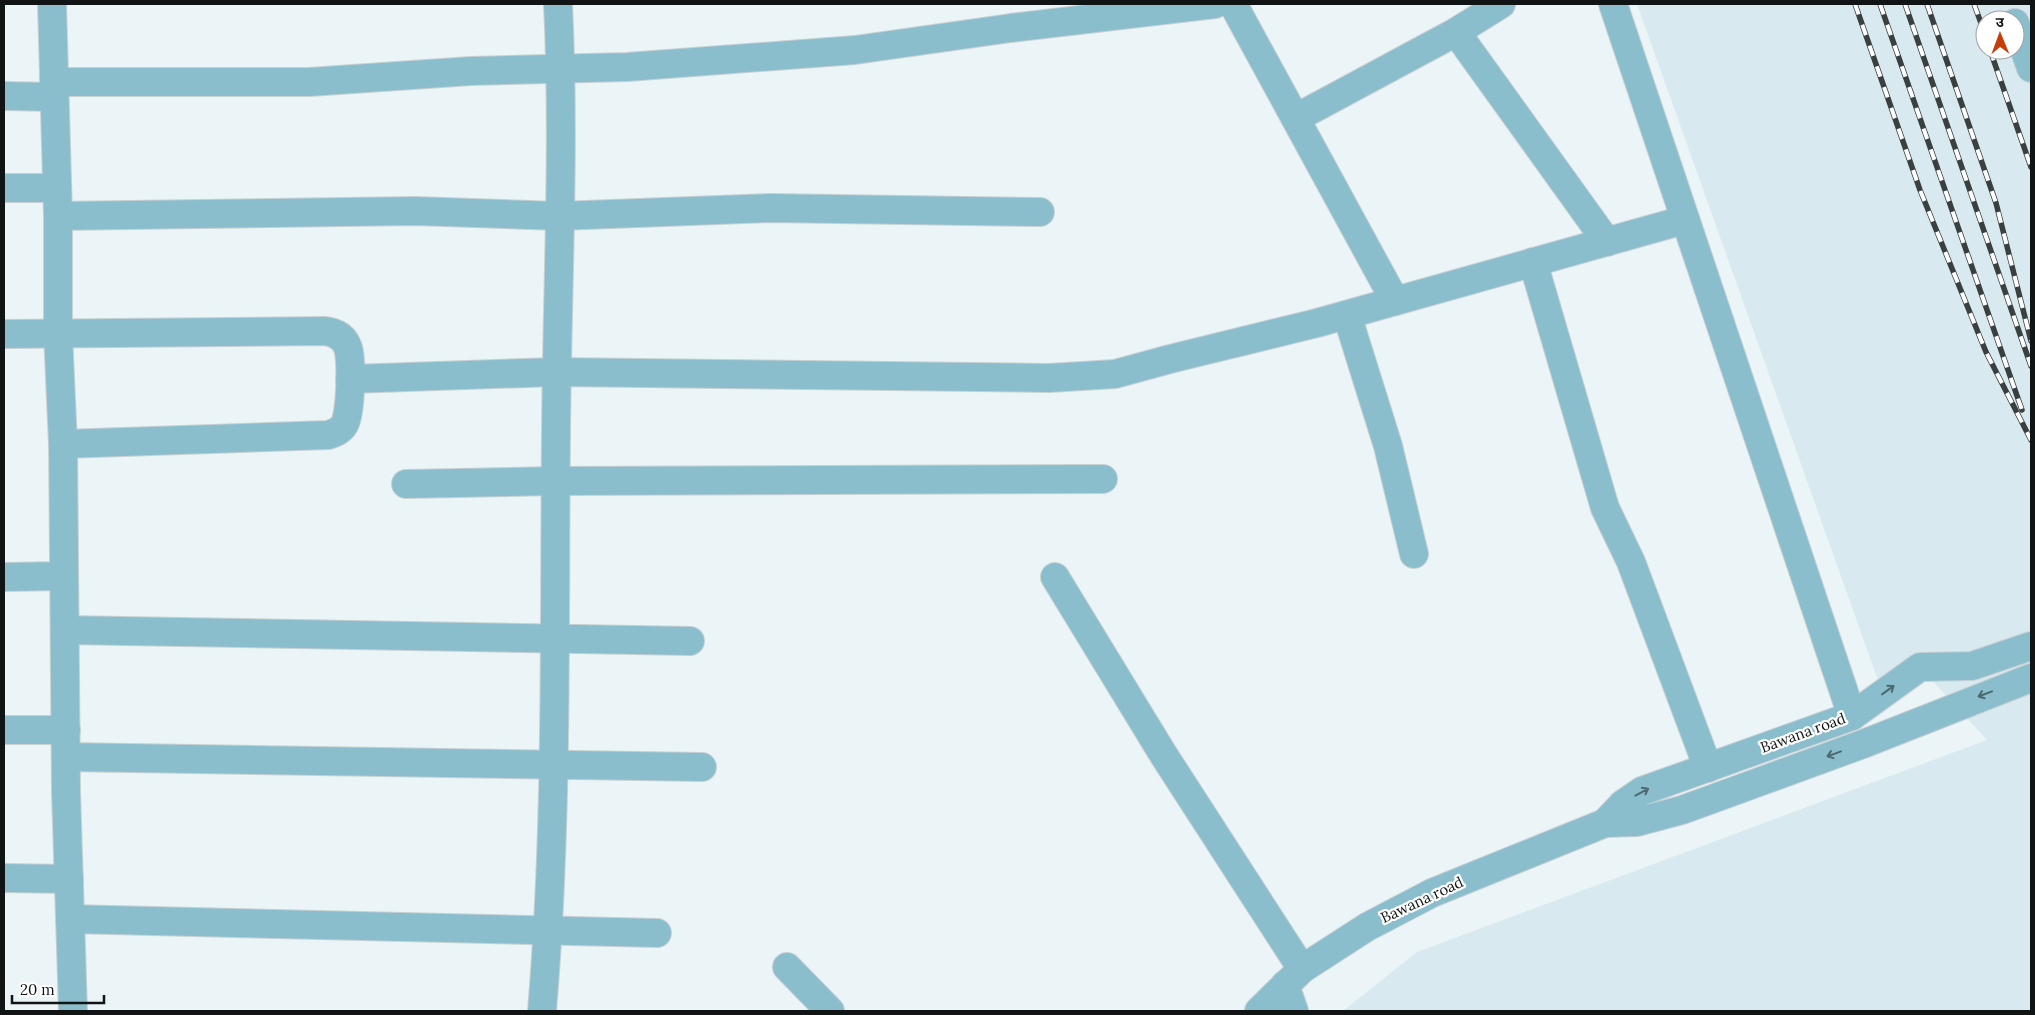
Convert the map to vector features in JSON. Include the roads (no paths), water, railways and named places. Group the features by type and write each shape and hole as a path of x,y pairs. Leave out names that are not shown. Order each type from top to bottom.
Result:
{"street":[{"path":"52,4 58,216 58,333 63,444 66,744 73,1011"},
{"path":"542,1011 548,930 554,765 556,372 561,69 558,4"},
{"path":"4,96 54,89 309,82 471,71 637,67 855,50 1011,28 1215,4"},
{"path":"1233,4 1396,301"},
{"path":"1296,118 1456,32 1501,4"},
{"path":"1613,4 1852,716"},
{"path":"1456,32 1607,242"},
{"path":"2025,51 2031,68"},
{"path":"4,188 57,188"},
{"path":"58,216 415,211 559,216 770,208 1040,212"},
{"path":"350,379 556,372 1049,378 1115,374 1396,301 1684,220"},
{"path":"1533,262 1605,508 1632,562 1708,768"},
{"path":"1347,314 1388,446 1414,554"},
{"path":"4,334 314,331 334,332 348,348 350,379 348,416 345,424 338,432 328,435 63,444"},
{"path":"406,484 555,481 1103,479"},
{"path":"4,577 64,576"},
{"path":"1055,577 1163,754 1293,977 1294,1011"},
{"path":"65,630 690,641"},
{"name":"Bawana road","path":"1605,823 1624,804 1642,791 1852,716 1920,667 1972,666 2031,646"},
{"name":"Bawana road","path":"1258,1011 1293,977 1367,927 1432,893 1605,823 1637,822 1682,810 1863,744 2031,678"},
{"path":"4,730 66,744 554,765 702,767"},
{"path":"4,878 69,878"},
{"path":"70,919 657,933"},
{"path":"786,967 830,1011"}],"railway":[{"path":"1855,4 1920,190 1986,352 2031,440"},
{"path":"1880,4 2022,410"},
{"path":"1905,4 2031,366"},
{"path":"1927,4 1996,203 2031,341"},
{"path":"1974,4 1976,10"},
{"path":"1994,60 2031,167"}]}
